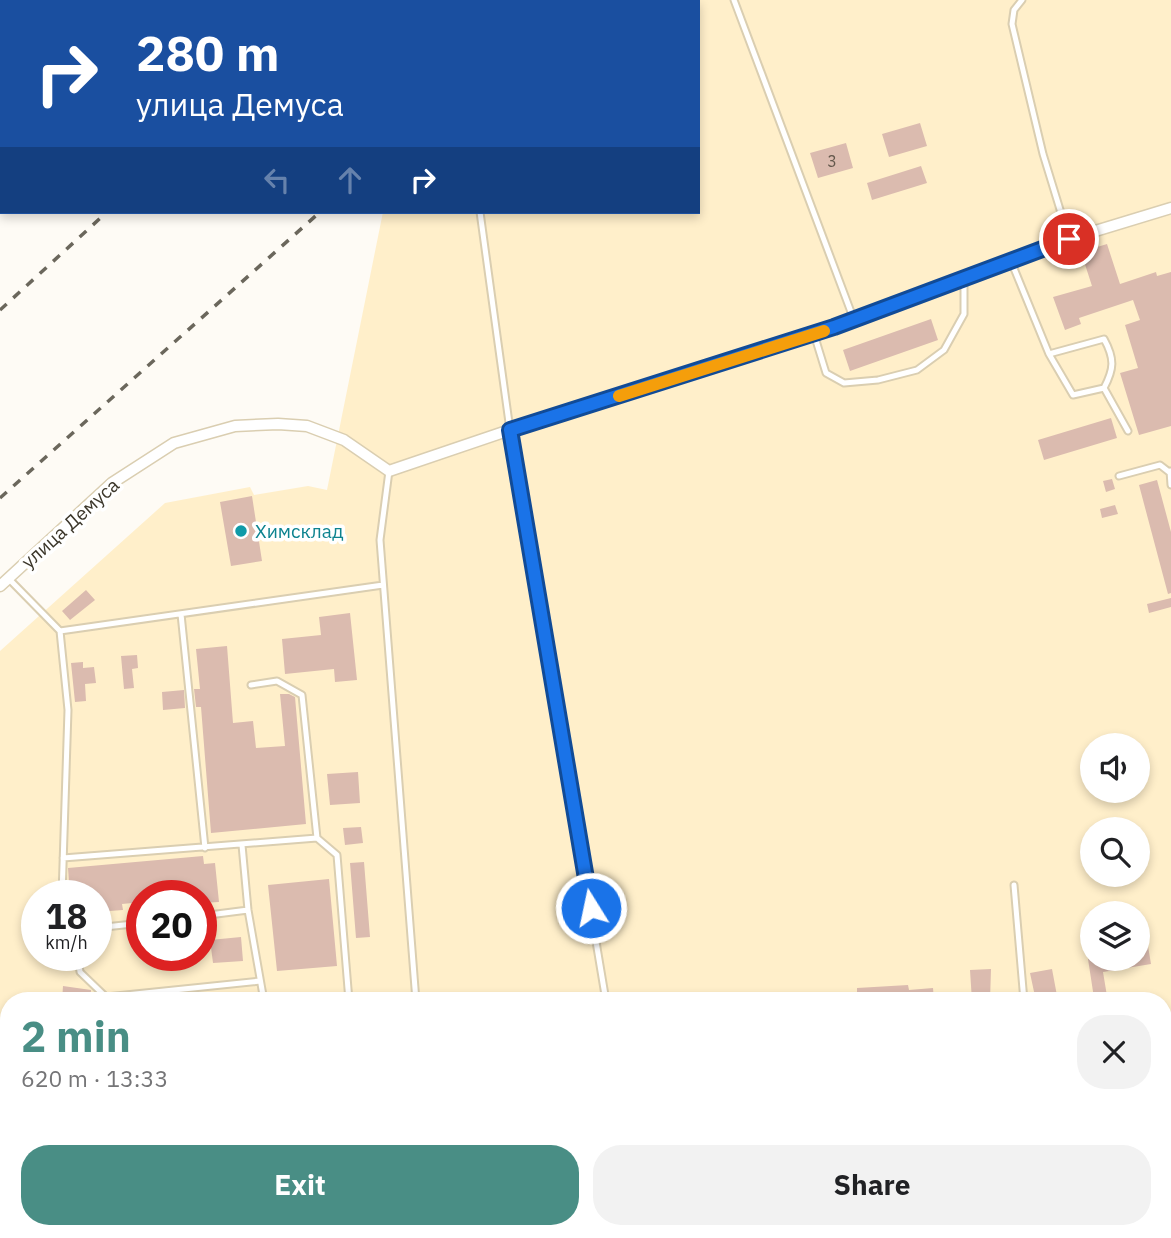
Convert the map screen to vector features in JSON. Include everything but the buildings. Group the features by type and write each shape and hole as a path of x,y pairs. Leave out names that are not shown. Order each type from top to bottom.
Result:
{"street":[{"path":"389,471 814,334 1069,239 1171,208"},
{"name":"улица Демуса","path":"0,586 112,483 174,443 235,426 307,426 344,440 389,471"}],"lane":[{"path":"734,0 854,320"},
{"path":"1022,0 1014,10 1012,24 1043,154 1069,239"},
{"path":"480,214 510,430 604,992"},
{"path":"1010,261 1049,354 1073,395 1104,388 1113,371 1110,349 1104,339 1049,354"},
{"path":"814,334 826,373 844,383 878,380 917,370 944,350 964,314 964,278"},
{"path":"1104,388 1128,431"},
{"path":"1119,476 1160,465 1170,471 1171,485"},
{"path":"389,471 380,540 415,992"},
{"path":"9,578 60,631 68,710 62,880"},
{"path":"60,631 383,585"},
{"path":"181,614 205,848"},
{"path":"251,685 277,681 302,695 317,838 337,855 348,992"},
{"path":"63,858 317,838"},
{"path":"242,845 248,910 262,992"},
{"path":"1014,885 1023,992"},
{"path":"217,914 248,910"},
{"path":"80,971 102,992"},
{"path":"155,992 260,981"}],"shaded area":[{"path":"700,0 1171,0 1171,992 0,992 0,651 165,503 250,487 254,495 308,486 327,490 383,214 700,214"}],"railway":[{"path":"0,310 105,214"},
{"path":"0,498 318,214"}],"slow traffic":[{"path":"619,396 824,331"}],"place":[{"name":"Химсклад","path":"241,531"}],"route":[{"path":"591,908 510,430 834,327 1069,239"}]}
